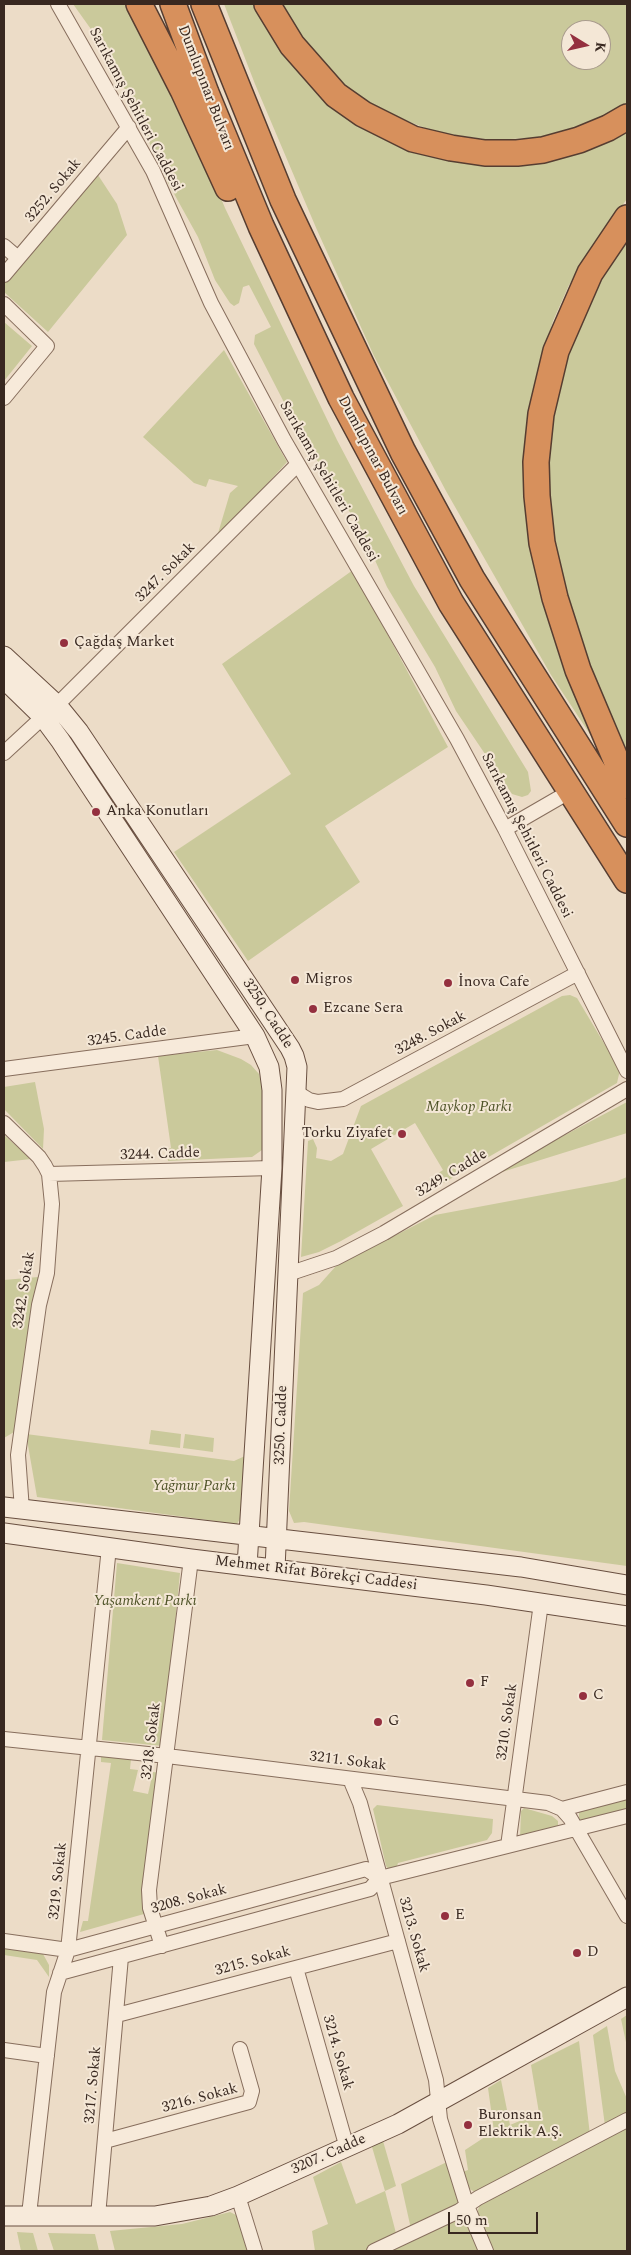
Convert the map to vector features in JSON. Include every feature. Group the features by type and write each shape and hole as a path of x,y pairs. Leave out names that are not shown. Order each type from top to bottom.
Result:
{"highway":[{"path":"139,4 183,90 292,329 341,398"},
{"name":"Dumlupınar Bulvarı","path":"173,4 206,93 261,226 341,398 451,603 569,792 627,880"},
{"name":"Dumlupınar Bulvarı","path":"204,4 282,200 402,452 472,579 627,824"},
{"path":"267,4 292,45 336,96 363,114 413,139 450,148 485,153 526,152 543,150 579,140 608,128 627,117"},
{"path":"627,218 590,274 556,351 541,414 536,462 537,496 542,543 555,598 578,670 627,786"}],"street":[{"name":"Sarıkamış Şehitleri Caddesi","path":"58,4 153,171 211,303 298,464 457,739 505,829 627,1071"},
{"name":"3252. Sokak","path":"4,275 129,128"},
{"path":"4,246 18,258"},
{"path":"4,304 47,346 4,398"},
{"name":"3247. Sokak","path":"4,753 50,711 298,464"},
{"name":"3250. Cadde","path":"4,656 50,711 102,765 290,1048 297,1067 275,1569"},
{"name":"3250. Cadde","path":"4,679 50,711 60,740 255,1036 269,1067 272,1090 272,1168 247,1566"},
{"path":"505,829 569,792"},
{"name":"3248. Sokak","path":"296,1092 309,1100 318,1102 343,1099 578,973"},
{"name":"3245. Cadde","path":"4,1070 255,1036"},
{"name":"3249. Cadde","path":"288,1274 336,1258 384,1233 627,1089"},
{"path":"272,1090 296,1092"},
{"name":"3242. Sokak","path":"4,1123 39,1157 49,1174 52,1204 47,1272 39,1306 18,1455 22,1510"},
{"path":"272,1168 293,1169"},
{"name":"3244. Cadde","path":"49,1174 272,1168"},
{"path":"4,1452 18,1455"},
{"name":"Mehmet Rifat Börekçi Caddesi","path":"4,1507 249,1537 520,1567 627,1585"},
{"name":"Mehmet Rifat Börekçi Caddesi","path":"4,1533 191,1559 541,1603 627,1616"},
{"name":"3219. Sokak","path":"30,2215 54,1992 68,1950 109,1547"},
{"name":"3218. Sokak","path":"162,1946 150,1908 148,1890 167,1756 191,1559"},
{"name":"3210. Sokak","path":"508,1846 541,1603"},
{"name":"3211. Sokak","path":"4,1739 167,1756 514,1798 548,1803 562,1810"},
{"name":"3213. Sokak","path":"350,1779 360,1803 436,2080 440,2119 467,2206 486,2251"},
{"path":"627,1792 562,1810 576,1829 627,1916"},
{"path":"60,1973 370,1889 380,1878 627,1816"},
{"name":"3208. Sokak","path":"4,1941 68,1950 366,1869 380,1878"},
{"name":"3215. Sokak","path":"117,2015 398,1940"},
{"name":"3217. Sokak","path":"98,2216 121,1957"},
{"name":"3214. Sokak","path":"296,1968 347,2148"},
{"name":"3207. Cadde","path":"4,2216 175,2214 211,2206 347,2148 438,2101 627,1997"},
{"name":"3216. Sokak","path":"105,2141 249,2102 252,2091 240,2049"},
{"path":"4,2050 47,2056"},
{"path":"374,2251 467,2206 627,2120"},
{"path":"238,2196 255,2251"}],"green space":[{"path":"73,4 132,4 186,114 225,208 337,440 414,586 528,772 531,791 528,795 522,797 512,794 456,711 435,667 387,587 361,529 328,479 291,416 254,344 255,335 271,327 249,285 243,287 239,303 234,306 230,303 215,280 198,237 167,181 108,53"},
{"path":"224,4 253,4 276,43 338,108 364,128 387,140 577,153 627,132 627,199 595,242 569,285 553,321 535,381 525,457 599,748 551,675 446,491 374,356 317,230 255,84"},
{"path":"279,4 627,4 627,108 587,126 550,137 491,140 435,132 375,108 349,89 323,66"},
{"path":"96,172 117,204 127,235 48,332 4,292 4,281"},
{"path":"627,236 627,768 596,699 561,586 546,490 552,403 579,320 595,287"},
{"path":"4,322 32,346 4,381"},
{"path":"224,350 287,462 216,540 230,493 238,486 209,479 206,487 194,483 143,437"},
{"path":"353,570 448,747 325,826 360,882 248,961 174,852 291,774 222,664"},
{"name":"Maykop Parkı","path":"570,995 577,998 620,1070 617,1083 433,1189 429,1179 443,1170 415,1123 371,1149 403,1206 319,1252 301,1257 308,1141 313,1139 317,1148 316,1158 331,1161 343,1154 361,1106 562,996"},
{"path":"217,1050 241,1059 251,1065 259,1074 262,1086 262,1150 252,1157 168,1161 167,1149 171,1148 158,1056"},
{"path":"35,1082 44,1129 43,1149 4,1109 4,1087"},
{"path":"627,1102 627,1133 486,1177"},
{"path":"4,1135 31,1159 4,1162"},
{"path":"627,1177 627,1566 304,1522 294,1523 289,1511 303,1293 319,1285 336,1266 435,1215 617,1181"},
{"path":"38,1277 14,1432 4,1438 4,1280"},
{"path":"151,1430 181,1434 180,1448 149,1444"},
{"name":"Yağmur Parkı","path":"26,1434 234,1461 245,1456 241,1517 237,1524 37,1497"},
{"path":"185,1434 214,1438 213,1452 183,1448"},
{"name":"Yaşamkent Parkı","path":"117,1563 180,1573 163,1746 102,1740"},
{"path":"101,1755 131,1759 130,1769 138,1770 133,1791 148,1794 153,1772 160,1773 144,1914 80,1932 83,1921 88,1921 111,1763 101,1762"},
{"path":"627,1796 627,1811 583,1821 579,1819 579,1810"},
{"path":"377,1805 493,1819 492,1833 487,1840 398,1863 396,1869 390,1871 386,1866 373,1809"},
{"path":"524,1808 552,1816 558,1821 558,1828 520,1838 521,1811"},
{"path":"4,1946 32,1949 43,1954 49,1965 49,1977 37,1960 4,1955"},
{"path":"627,2015 627,2047 621,2019"},
{"path":"607,2026 615,2071 627,2099 627,2113 605,2126 593,2035"},
{"path":"579,2041 590,2135 477,2193 466,2187 462,2172 468,2170 465,2150 494,2131 488,2088 501,2080 510,2125 539,2113 531,2065"},
{"path":"627,2126 627,2251 490,2251 476,2215 481,2202"},
{"path":"383,2141 396,2186 385,2191 372,2147"},
{"path":"449,2161 460,2205 411,2229 401,2184"},
{"path":"341,2162 356,2204 385,2191 397,2237 365,2251 315,2251 312,2231 328,2224 313,2177"},
{"path":"230,2212 238,2216 249,2251 115,2251 110,2231 182,2224"},
{"path":"459,2217 466,2219 479,2251 387,2251"},
{"path":"17,2232 33,2233 38,2251 21,2251"},
{"path":"48,2233 95,2234 99,2251 54,2251"}],"place":[{"name":"Çağdaş Market","path":"64,643"},
{"name":"Anka Konutları","path":"96,812"},
{"name":"Migros","path":"295,980"},
{"name":"İnova Cafe","path":"448,983"},
{"name":"Ezcane Sera","path":"313,1009"},
{"name":"Torku Ziyafet","path":"402,1134"},
{"name":"F","path":"470,1683"},
{"name":"C","path":"583,1696"},
{"name":"G","path":"378,1722"},
{"name":"E","path":"445,1916"},
{"name":"D","path":"577,1953"},
{"name":"Buronsan Elektrik A.Ş.","path":"468,2125"}]}
